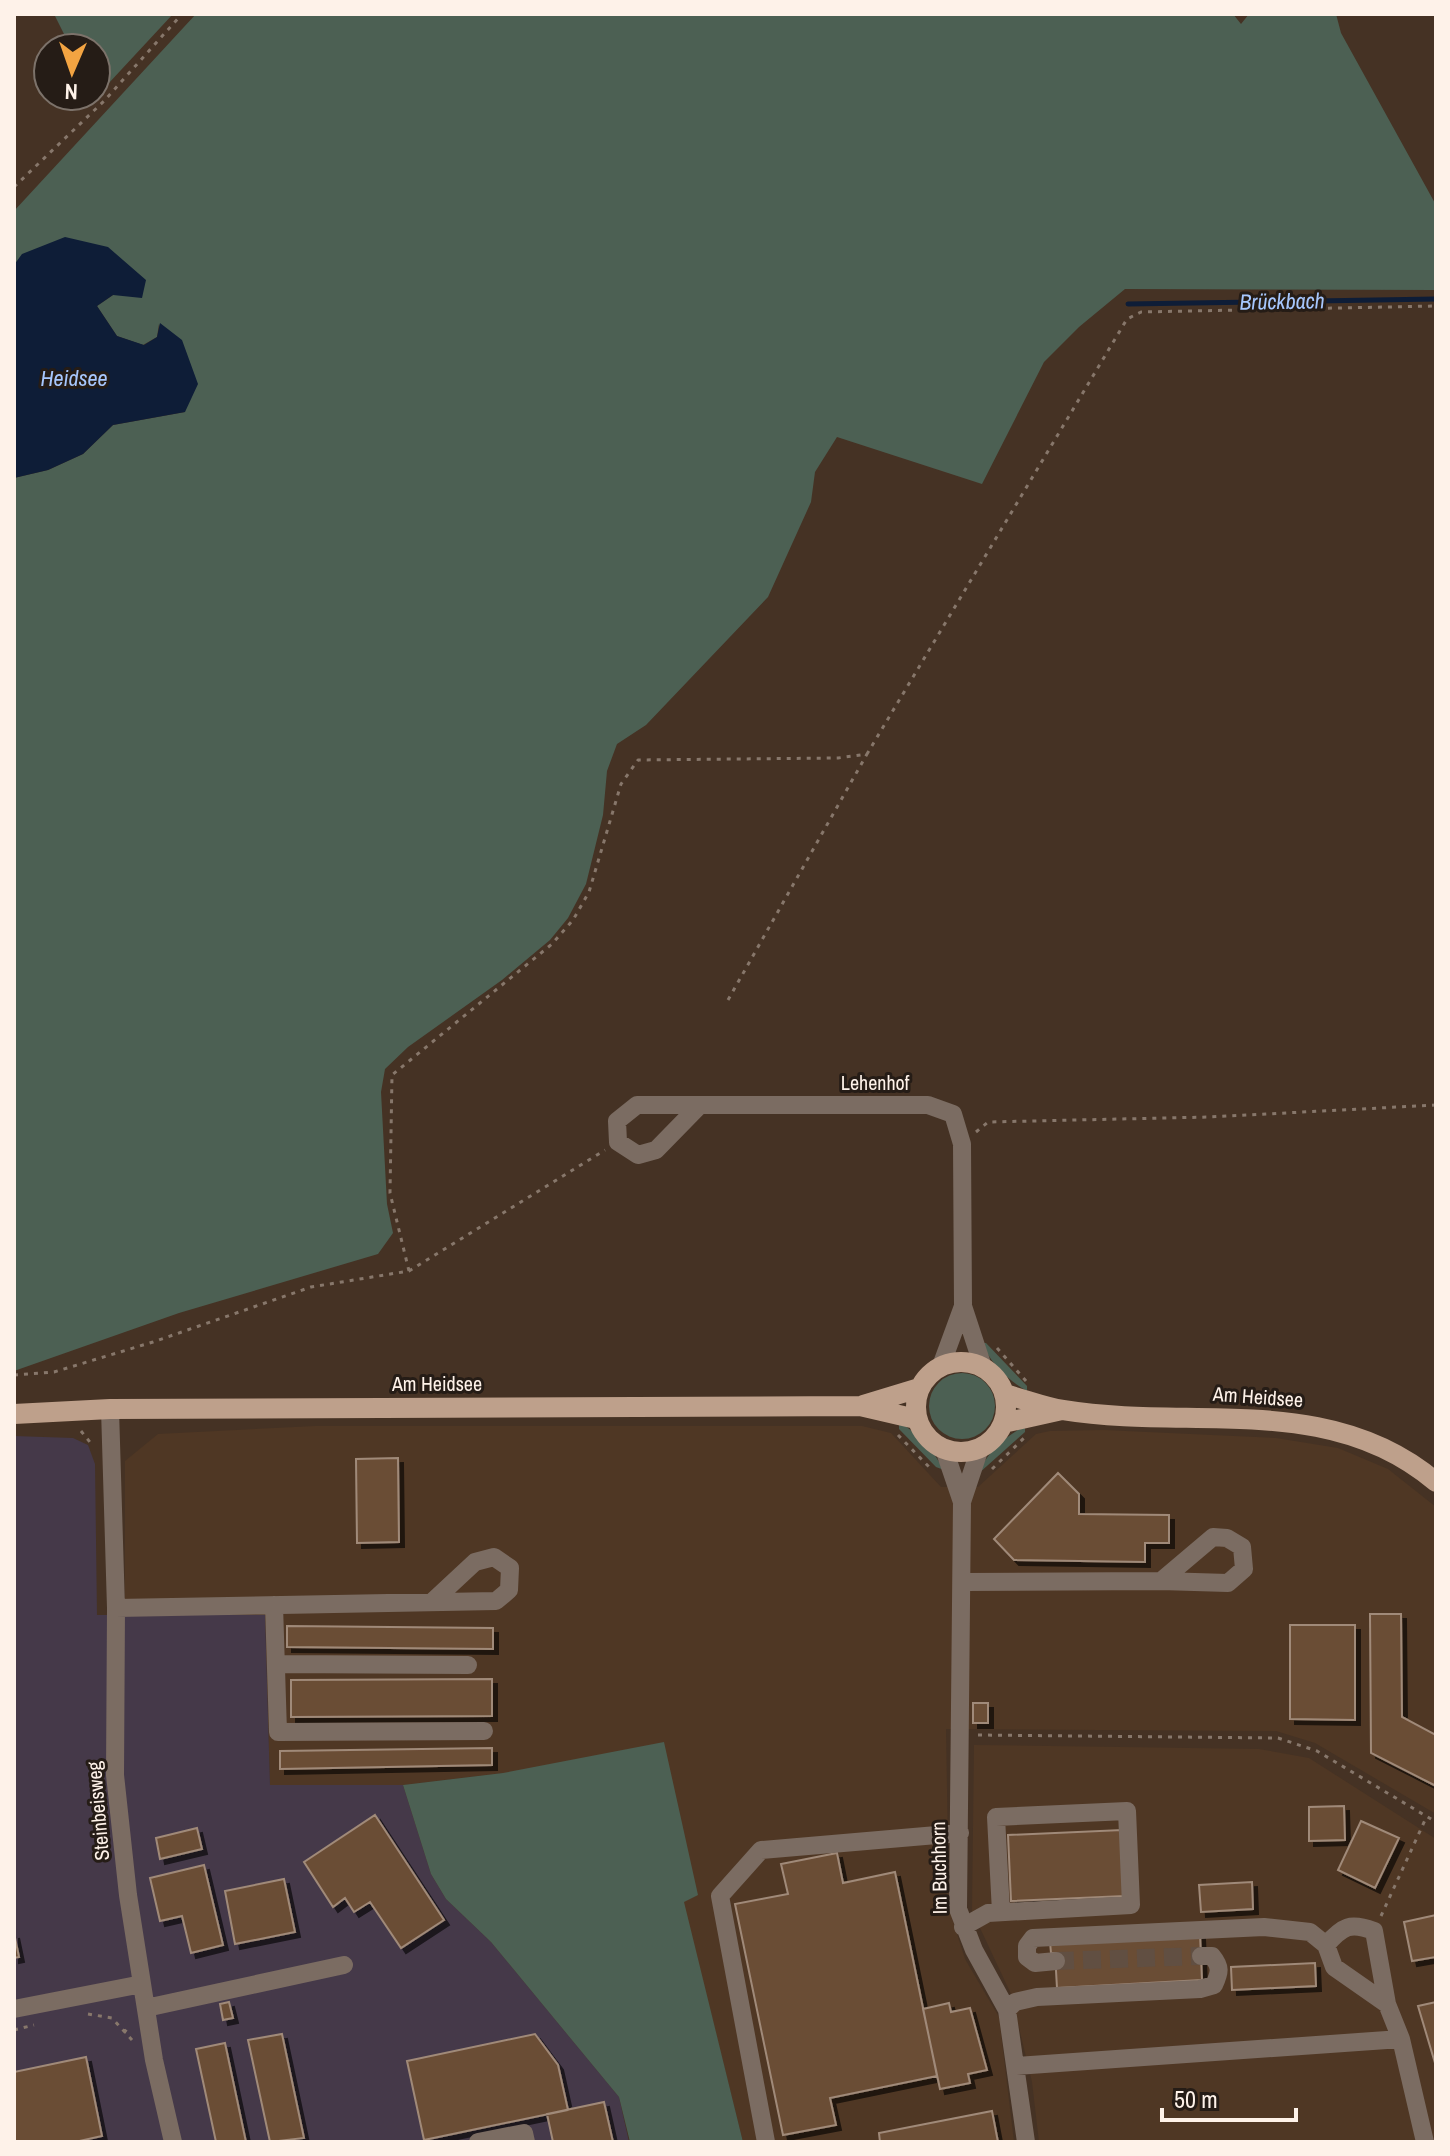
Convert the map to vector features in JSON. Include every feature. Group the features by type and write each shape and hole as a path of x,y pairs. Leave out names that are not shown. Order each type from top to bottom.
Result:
{"main road":[{"path":"962,1361 983,1367 996,1378 1004,1394 1003,1423 998,1433 980,1448 959,1452 944,1449 922,1432 916,1419 919,1388 941,1366 962,1361"},
{"name":"Am Heidsee","path":"860,1406 919,1388"},
{"name":"Am Heidsee","path":"1004,1394 1062,1410 1283,1420 1330,1428 1371,1441 1405,1458 1436,1482"},
{"name":"Am Heidsee","path":"14,1414 110,1409 860,1406 916,1419"},
{"name":"Am Heidsee","path":"1003,1423 1062,1410"}],"street":[{"name":"Lehenhof","path":"618,1142 617,1121 637,1105 928,1105 953,1114 962,1144 963,1306 983,1367"},
{"path":"618,1142 638,1155 656,1150 699,1106"},
{"name":"Lehenhof","path":"941,1366 963,1306"},
{"name":"Steinbeisweg","path":"110,1409 116,1608 115,1775 154,2060 173,2142"},
{"name":"Im Buchhorn","path":"962,1502 980,1448"},
{"name":"Im Buchhorn","path":"944,1449 962,1502 964,1582 958,1909 963,1927 1007,2010 1026,2142"},
{"path":"964,1582 1161,1581"},
{"path":"116,1608 432,1602"},
{"path":"274,1605 278,1732 484,1731"},
{"path":"276,1664 468,1665"},
{"path":"963,1927 988,1913 1131,1905 1127,1811 996,1817 1001,1912"},
{"path":"766,2142 720,1896 761,1850 960,1833"},
{"path":"1326,1945 1342,1928 1355,1924 1374,1931 1387,2004 1401,2039 1425,2142"},
{"path":"1056,1961 1035,1963 1027,1957 1027,1946 1033,1938 1264,1927 1310,1932 1326,1945 1334,1967 1387,2004"},
{"path":"1007,2010 1015,2002 1037,1997 1200,1989 1214,1985 1220,1973 1219,1965 1212,1956 1201,1956"},
{"path":"1035,1963 1037,1997"},
{"path":"146,2008 344,1965"},
{"path":"14,2009 142,1984"},
{"path":"1016,2066 1401,2039"},
{"path":"478,2142 524,2133 526,2142"}],"path":[{"path":"15,185 104,101 182,14"},
{"path":"728,1000 867,754 1127,319 1141,312 1436,306"},
{"path":"409,1271 390,1193 392,1075 552,944 573,920 589,892 621,784 638,760 838,758 867,754"},
{"path":"975,1145 975,1133 988,1122 1209,1117 1436,1105"},
{"path":"14,1375 54,1372 251,1311 311,1287 409,1271 618,1142"},
{"path":"989,1340 1031,1386"},
{"path":"988,1473 1032,1431"},
{"path":"962,1735 1278,1738 1317,1751 1436,1822"},
{"path":"1374,1931 1426,1818"},
{"path":"81,2012 112,2018 154,2060"},
{"path":"14,2030 39,2024"}],"shaded area":[{"path":"315,1426 862,1426 891,1433 941,1487 978,1487 1036,1434 1050,1431 1104,1430 1276,1438 1338,1448 1388,1469 1436,1507 1436,1814 1315,1743 1276,1731 946,1729 949,1909 965,1959 999,2017 1014,2142 743,2142 683,1902 503,1773 403,1785 270,1785 265,1615 125,1615 125,1461 158,1434"},
{"path":"14,1436 73,1438 88,1445 95,1464 97,1615 265,1615 270,1785 403,1785 431,1874 446,1899 491,1942 619,2097 629,2142 14,2142"},
{"path":"974,1745 1259,1749 1309,1758 1436,1839 1436,2142 1039,2142 1032,2082 1011,1994 972,1911"}],"green space":[{"path":"54,14 173,14 112,80 112,32 63,32"},
{"path":"196,14 1233,14 1241,24 1249,14 1336,14 1341,33 1436,205 1436,290 1125,289 1079,327 1044,362 982,484 837,437 815,472 811,502 768,597 646,725 617,744 607,771 603,815 586,884 568,918 550,940 502,980 408,1047 385,1069 381,1092 387,1204 393,1233 378,1254 179,1313 14,1371 14,478 48,470 83,454 113,425 185,412 159,324 157,337 143,345 117,336 97,306 113,295 14,265 14,211 105,112 112,112 112,105"},
{"path":"982,1343 986,1343 1027,1386 1027,1391 1001,1371"},
{"path":"962,1373 985,1383 995,1406 985,1429 962,1439 939,1429 929,1406 939,1383"},
{"path":"899,1422 925,1443 944,1470 936,1467 899,1429"},
{"path":"1025,1426 1025,1432 978,1474 997,1446"},
{"path":"664,1742 698,1895 684,1902 743,2142 630,2142 619,2097 491,1942 446,1899 431,1874 403,1785 503,1773"}],"water":[{"name":"Heidsee","path":"65,237 108,247 146,280 142,298 113,295 97,306 117,336 144,345 157,337 160,323 182,340 198,384 185,412 113,425 83,454 48,470 14,478 14,265 22,254"}],"building":[{"path":"398,1458 399,1542 357,1543 356,1459"},
{"path":"1058,1473 1079,1494 1079,1514 1169,1515 1169,1543 1145,1543 1145,1562 1014,1560 994,1539"},
{"path":"1370,1614 1401,1614 1402,1717 1436,1735 1436,1786 1371,1753"},
{"path":"1290,1625 1355,1625 1355,1720 1290,1719"},
{"path":"287,1626 493,1628 493,1649 287,1647"},
{"path":"492,1679 492,1716 291,1717 291,1680"},
{"path":"973,1703 988,1703 988,1723 973,1723"},
{"path":"492,1748 492,1765 280,1769 280,1751"},
{"path":"1344,1806 1345,1840 1309,1841 1309,1807"},
{"path":"375,1815 444,1920 401,1948 370,1902 354,1912 345,1898 333,1907 304,1862"},
{"path":"1361,1821 1399,1838 1375,1888 1338,1870"},
{"path":"197,1828 202,1849 160,1859 156,1838"},
{"path":"1122,1830 1125,1896 1011,1901 1008,1835"},
{"path":"837,1853 843,1883 895,1872 937,2076 830,2098 836,2125 783,2135 735,1904 788,1894 781,1864"},
{"path":"204,1865 223,1945 191,1953 182,1916 160,1921 150,1878"},
{"path":"284,1879 295,1932 235,1944 225,1891"},
{"path":"1252,1882 1253,1909 1201,1912 1199,1885"},
{"path":"1436,1915 1436,1957 1412,1961 1404,1922"},
{"path":"14,1933 19,1957 14,1958"},
{"path":"1200,1934 1202,1980 1057,1988 1055,1953 1051,1953 1050,1942"},
{"path":"1315,1963 1316,1986 1232,1990 1231,1967"},
{"path":"229,2002 233,2018 223,2020 220,2004"},
{"path":"1436,2002 1436,2063 1435,2063 1418,2006"},
{"path":"949,2003 951,2012 970,2008 987,2070 968,2074 970,2083 940,2089 923,2009"},
{"path":"282,2034 304,2138 270,2142 248,2040"},
{"path":"535,2034 558,2065 568,2110 424,2140 407,2061"},
{"path":"225,2043 246,2142 216,2142 196,2049"},
{"path":"86,2057 102,2136 75,2142 14,2142 14,2072"},
{"path":"604,2102 613,2142 553,2142 547,2114"},
{"path":"992,2111 998,2142 880,2142 879,2133"}],"waterway":[{"name":"Brückbach","path":"1128,304 1436,299"}],"tunnel":[{"path":"1056,1961 1201,1956"}]}
